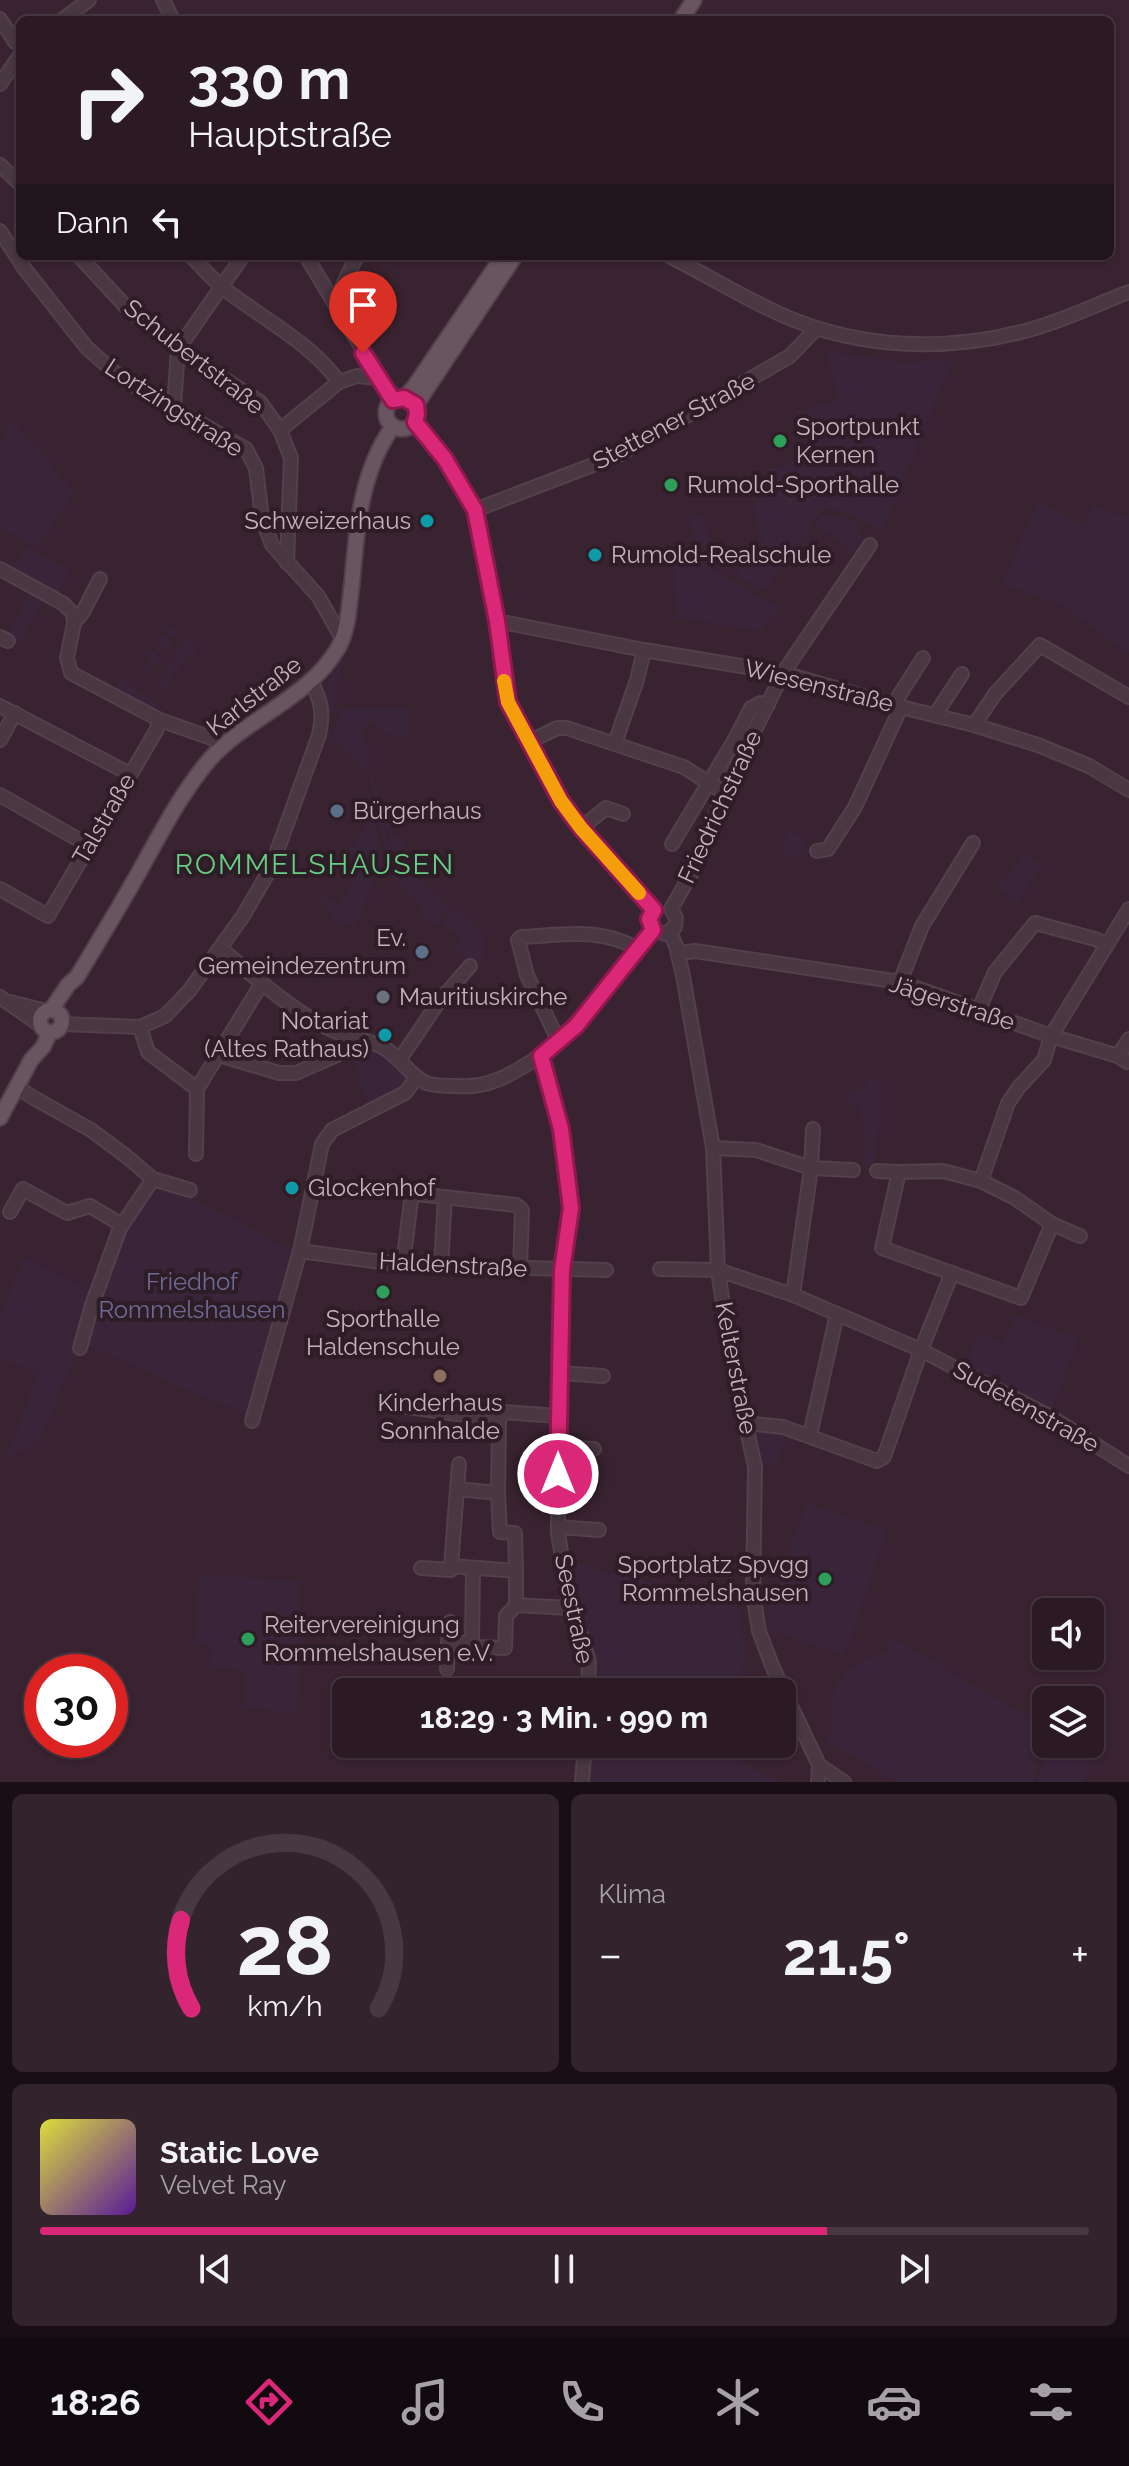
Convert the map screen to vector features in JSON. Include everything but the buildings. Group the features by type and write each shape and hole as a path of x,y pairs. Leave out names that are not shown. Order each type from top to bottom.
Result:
{"main road":[{"path":"404,401 500,260"},
{"path":"404,401 512,260"},
{"path":"393,426 406,428 415,422 417,414 404,401"},
{"name":"Karlstraße","path":"0,1118 50,1020 76,988 77,977 194,778 221,748 311,681 324,668 342,638 349,613 363,491 375,457 393,426 386,412 404,401"}],"street":[{"path":"66,16 81,2"},
{"path":"0,19 16,43"},
{"path":"0,84 16,61"},
{"path":"0,165 16,180"},
{"name":"Lortzingstraße","path":"0,231 16,256"},
{"name":"Lortzingstraße","path":"19,260 87,348 122,379 246,449 256,468 262,518 272,545 318,596 342,638"},
{"name":"Schubertstraße","path":"83,260 127,308 178,349 260,402 280,430 291,458 287,563"},
{"path":"195,260 221,286 277,324 329,368 339,382"},
{"path":"174,407 178,349 240,260"},
{"path":"308,260 377,378 404,401"},
{"path":"334,303 355,260"},
{"path":"676,260 756,303 816,329 853,338 908,344 984,339 1036,328 1129,292"},
{"name":"Stettener Straße","path":"475,510 619,455 790,356 816,329"},
{"path":"280,430 339,382 357,376 377,378"},
{"path":"415,422 445,459 475,510 497,621 508,702 561,801 654,910"},
{"name":"Friedrichstraße","path":"671,909 695,867 724,793 783,673 870,545"},
{"path":"0,569 64,604 73,614 67,658 71,673 160,720 214,739 221,748"},
{"path":"74,623 100,579"},
{"name":"Wiesenstraße","path":"497,621 783,673 974,725 1067,755 1129,790"},
{"path":"974,725 995,694 1040,645 1129,697"},
{"path":"615,743 644,650"},
{"path":"817,851 828,849 855,807 897,706 923,658"},
{"path":"935,715 962,674"},
{"path":"3,999 50,1020 140,1027 165,1016 221,949 271,868 323,716 321,700 311,681"},
{"name":"Friedrichstraße","path":"672,844 751,708 761,703 768,705"},
{"path":"0,706 130,774"},
{"path":"0,740 15,713"},
{"name":"Talstraße","path":"0,889 48,916 160,720"},
{"path":"529,742 557,728 567,728 684,767 724,793"},
{"path":"0,795 88,845"},
{"path":"581,828 606,808 623,814"},
{"path":"900,982 922,926 973,843"},
{"path":"660,907 671,909 675,927 670,932 660,934 653,930 649,919 654,910 660,907"},
{"path":"981,1181 1008,1103 1044,1060 1051,1036 1129,909"},
{"path":"979,1009 995,972 1035,923 1107,945"},
{"path":"221,949 318,1023 344,1036 385,1048 425,1083 467,1087 496,1082 559,1042 576,1026 653,930"},
{"name":"Kelterstraße","path":"670,932 678,953 713,1148 718,1270 729,1345 755,1467 753,1593 759,1631 819,1765"},
{"path":"559,1042 527,975 518,940 521,937 600,934 637,948"},
{"name":"Jägerstraße","path":"678,953 695,951 900,982 1122,1059 1129,1039"},
{"path":"400,1059 438,1003 470,966"},
{"path":"196,1154 197,1089 262,983"},
{"path":"140,1027 148,1052 197,1089"},
{"path":"219,1055 279,1073 296,1073 369,1041"},
{"name":"Seestraße","path":"541,1056 561,1129 571,1208 562,1270 558,1527 570,1608 589,1662 588,1678"},
{"path":"252,1421 300,1251 322,1144 332,1130 405,1093 417,1077"},
{"path":"16,1086 91,1130 153,1179 190,1190"},
{"path":"793,1295 811,1168 813,1129"},
{"path":"713,1148 756,1150 811,1168 853,1170"},
{"path":"877,1171 943,1171 981,1181 1015,1198 1052,1224 1080,1236"},
{"path":"899,1172 882,1248 1021,1298 1052,1224"},
{"path":"80,1348 92,1305 122,1225 153,1179"},
{"path":"10,1212 23,1189 67,1213 90,1206 122,1225"},
{"path":"403,1265 411,1200 416,1194 516,1205 522,1210 520,1269"},
{"path":"441,1266 445,1197"},
{"name":"Haldenstraße","path":"300,1251 403,1265 606,1270"},
{"path":"660,1269 718,1270"},
{"name":"Sudetenstraße","path":"718,1270 793,1295 921,1350 1051,1417 1129,1466"},
{"path":"746,1423 783,1427 877,1461 884,1457 952,1273"},
{"path":"810,1435 837,1314"},
{"path":"560,1373 603,1376"},
{"path":"395,1405 499,1420"},
{"path":"448,1643 505,1648 506,1616 516,1605 515,1533 500,1532 499,1420 503,1412 558,1416"},
{"path":"558,1447 594,1449"},
{"path":"421,1568 451,1570 459,1464"},
{"path":"457,1489 498,1493"},
{"name":"Seestraße","path":"558,1527 599,1530"},
{"path":"451,1566 516,1571"},
{"path":"472,1643 473,1569"},
{"path":"516,1605 570,1608"},
{"path":"447,1669 450,1622"},
{"path":"582,1782 584,1758"},
{"path":"818,1782 819,1765"},
{"path":"819,1765 844,1782"}],"green space":[{"path":"832,352 898,362 952,361 882,530 845,512 824,508 763,591 735,574 763,544 753,509 765,471 807,459 794,412 838,400 827,354"},
{"path":"12,420 73,491 37,548 0,527 0,447"},
{"path":"1038,502 1083,525 1093,506 1129,518 1129,653 1057,603 1002,584"},
{"path":"702,515 710,544 696,548 688,519"},
{"path":"820,515 851,520 867,541 857,555 815,524"},
{"path":"672,544 760,598 780,606 761,631 676,617"},
{"path":"26,546 69,569 57,592 13,569"},
{"path":"31,591 43,598 20,642 7,636"},
{"path":"166,625 179,633 177,637 172,634 168,640 173,643 169,648 165,645 158,655 162,659 159,664 154,661 147,671 151,675 146,676 138,666 143,669 150,658 146,655 149,650 154,653 161,642 157,639 160,634 165,637 168,632 164,628"},
{"path":"187,637 194,644 194,653 191,659 187,656 167,685 171,688 166,690 158,684 158,679 163,682 169,672 165,668 168,663 173,666 180,656 176,652 179,647 184,650 188,645 183,642"},
{"path":"340,662 343,663 331,713 325,693"},
{"path":"120,679 160,706 153,712 114,688"},
{"path":"342,708 409,708 407,740 382,732 369,722 363,727 383,814 389,819 395,837 406,838 401,862 449,910 434,926 419,912 421,908 389,872 384,847 392,842 385,830 387,844 384,845 379,821 382,819 378,816 370,773 332,737"},
{"path":"374,815 382,861 379,870 350,851"},
{"path":"787,831 805,836 799,859 781,855"},
{"path":"1025,853 1043,864 1017,903 997,887"},
{"path":"364,865 377,874 355,925 349,926 335,918 319,901 324,894 339,904"},
{"path":"455,908 484,939 482,958 475,964 468,963 457,950 462,941 441,923"},
{"path":"368,1045 398,1065 410,1081 403,1091 368,1106 351,1054"},
{"path":"868,1079 880,1081 882,1097 875,1165 865,1165 865,1128 860,1108 848,1103 850,1090 864,1089"},
{"name":"Friedhof Rommelshausen","path":"163,1185 234,1218 294,1253 249,1414 182,1388 84,1343 125,1230 141,1206"},
{"path":"25,1257 95,1293 78,1347 40,1440 7,1458 38,1373 0,1358 0,1315"},
{"path":"1016,1315 1078,1339 1050,1414 964,1370 978,1334 1003,1343"},
{"path":"756,1428 785,1432 779,1465 761,1466"},
{"name":"Sportplatz Spvgg Rommelshausen","path":"806,1503 887,1531 844,1656 764,1628"},
{"path":"564,1561 676,1589 736,1600 744,1644 741,1678 587,1678"},
{"name":"Reitervereinigung Rommelshausen e.V.","path":"199,1574 300,1581 297,1713 244,1708 245,1671 210,1667 211,1646 195,1643"},
{"path":"893,1638 1032,1719 1029,1736 1032,1758 1036,1758 1034,1782 897,1782 827,1740 832,1728 832,1698 840,1679 854,1665 884,1653"},
{"path":"586,1758 740,1758 747,1766 783,1782 584,1782"},
{"path":"1044,1758 1090,1758 1084,1782 1038,1782"}],"slow traffic":[{"path":"504,681 508,702 561,801 639,893"}],"place":[{"name":"Sportpunkt Kernen","path":"780,441"},
{"name":"Rumold-Sporthalle","path":"671,485"},
{"name":"Schweizerhaus","path":"427,521"},
{"name":"Rumold-Realschule","path":"595,555"},
{"name":"Bürgerhaus","path":"337,811"},
{"name":"Ev. Gemeindezentrum","path":"422,952"},
{"name":"Mauritiuskirche","path":"383,997"},
{"name":"Notariat (Altes Rathaus)","path":"385,1035"},
{"name":"Glockenhof","path":"292,1188"},
{"name":"Sporthalle Haldenschule","path":"383,1292"},
{"name":"Kinderhaus Sonnhalde","path":"440,1376"},
{"name":"Sportplatz Spvgg Rommelshausen","path":"825,1579"},
{"name":"Reitervereinigung Rommelshausen e.V.","path":"248,1639"}],"district":[{"name":"ROMMELSHAUSEN","path":"315,864"}],"route":[{"path":"363,353 393,400 404,398 416,405 415,422 445,459 475,510 497,621 505,688 518,722 561,801 654,910 649,919 653,930 576,1026 541,1056 561,1129 571,1208 562,1270 558,1474"}]}
